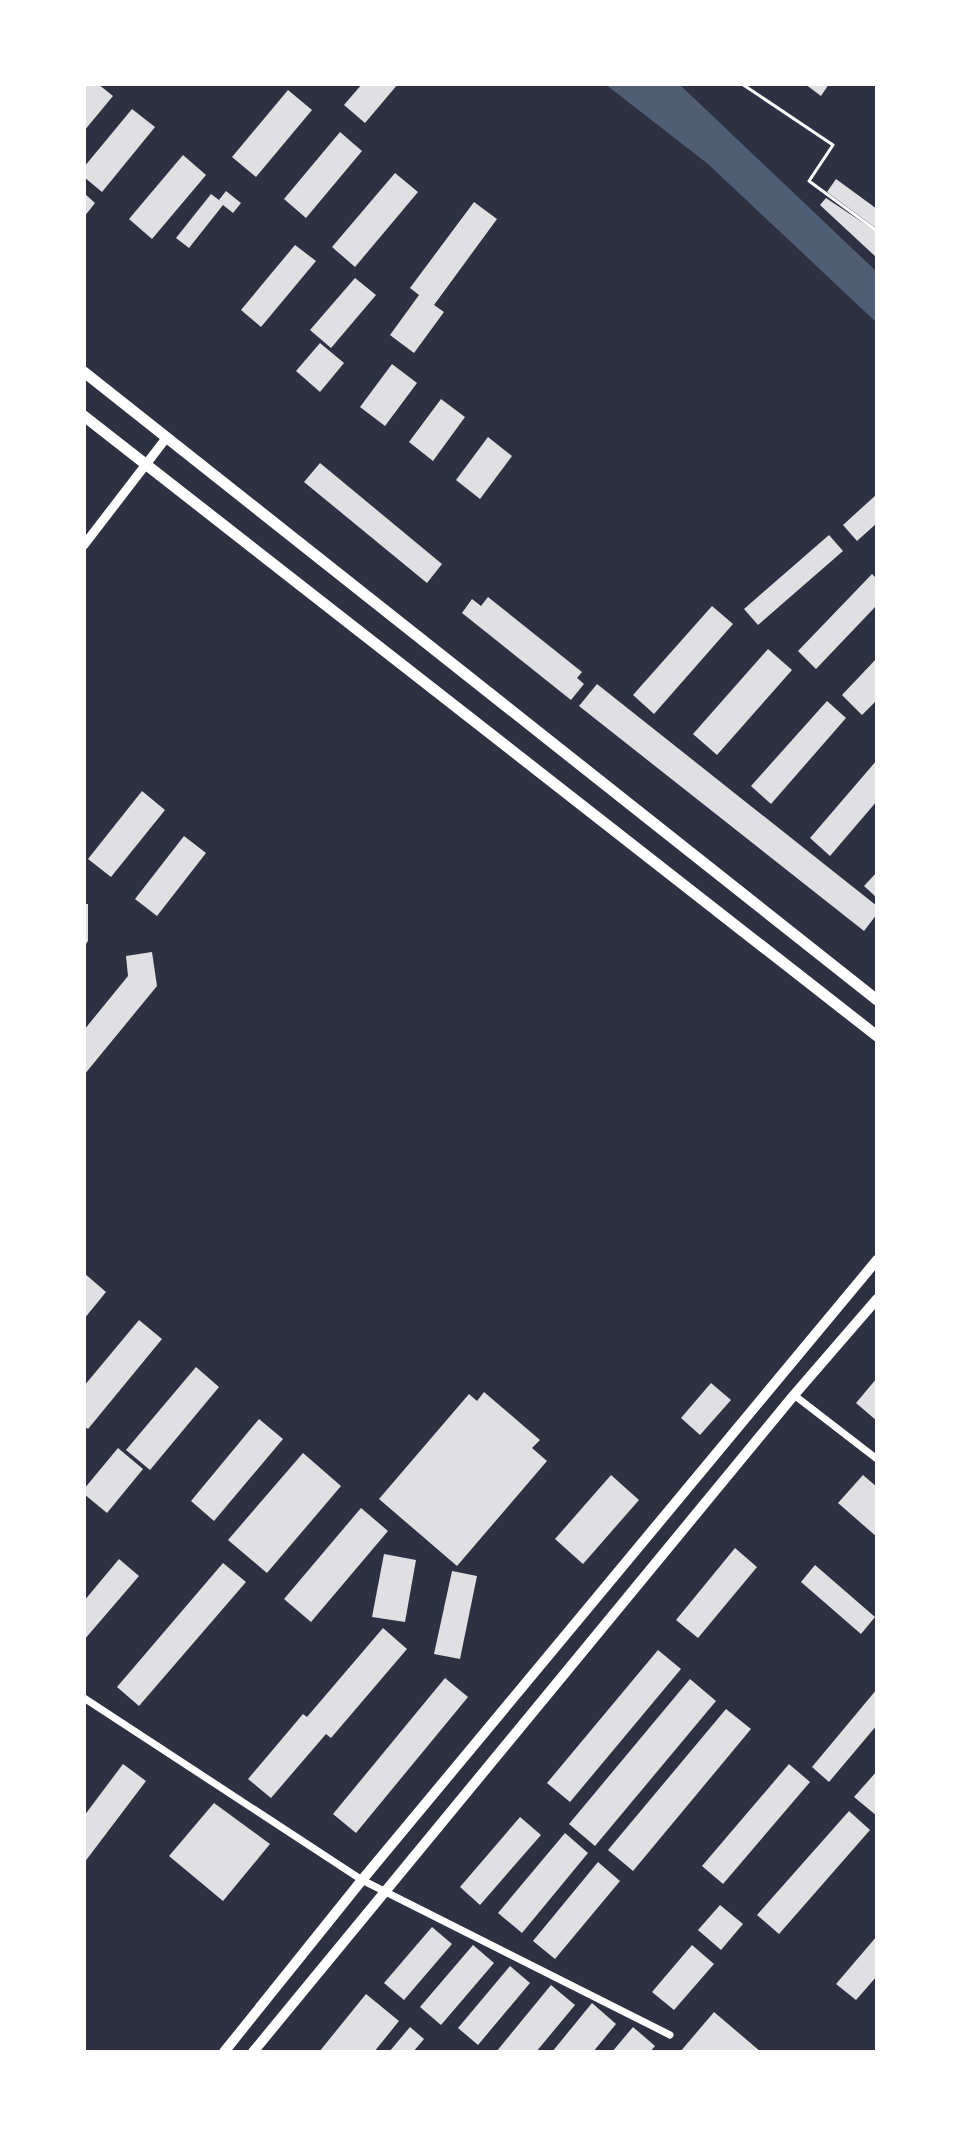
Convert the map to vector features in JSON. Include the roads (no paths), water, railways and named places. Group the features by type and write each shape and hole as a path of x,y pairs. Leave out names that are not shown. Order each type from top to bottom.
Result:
{"main road":[{"path":"84,372 877,1000"},
{"path":"84,416 877,1036"},
{"path":"224,2052 362,1880 877,1260"},
{"path":"253,2052 794,1395 877,1299"}],"street":[{"path":"84,545 167,437"},
{"path":"794,1395 877,1459"},
{"path":"84,1698 362,1880 670,2035"}],"water":[{"path":"605,84 679,84 877,272 877,323 708,164"}]}
